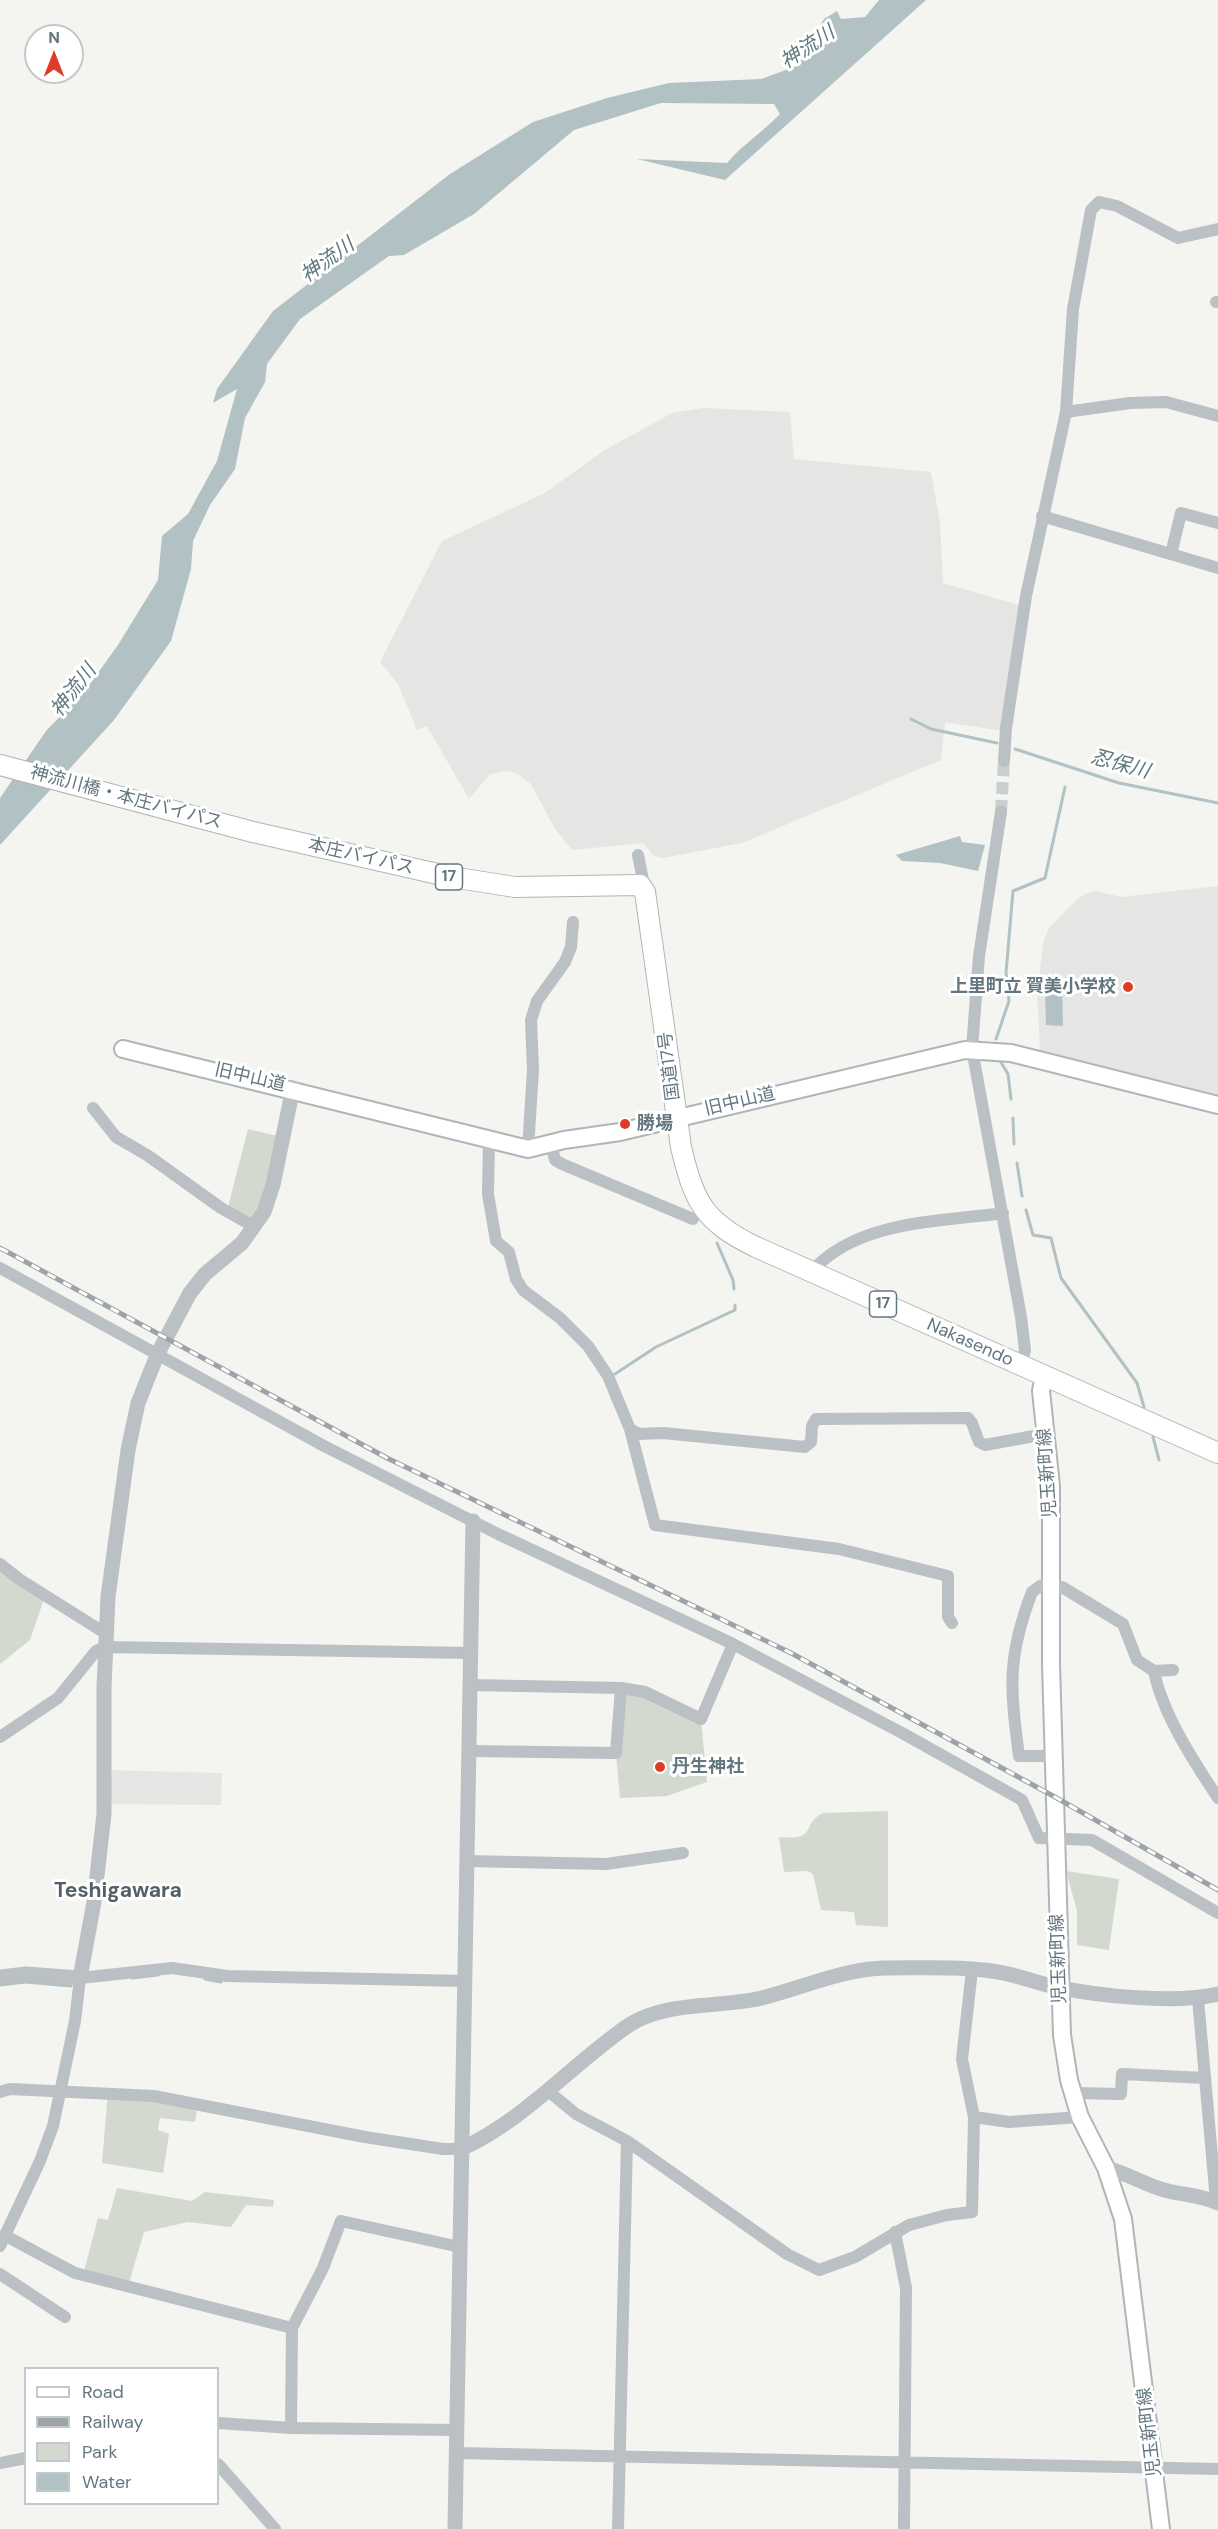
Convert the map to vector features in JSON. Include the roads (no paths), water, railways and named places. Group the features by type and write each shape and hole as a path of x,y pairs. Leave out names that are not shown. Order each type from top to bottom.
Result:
{"highway":[{"name":"神流川橋・本庄バイパス","path":"0,765 253,832"},
{"name":"本庄バイパス","path":"253,832 451,877 515,886 589,887 637,884 645,892"},
{"name":"国道17号","path":"645,892 676,1117 688,1179 704,1210 723,1230"},
{"name":"Nakasendo","path":"723,1230 1218,1453"}],"main road":[{"name":"旧中山道","path":"123,1048 528,1149 612,1133 972,1049 1011,1053 1218,1105"},
{"name":"児玉新町線","path":"1044,1376 1041,1391 1052,1486 1054,1756 1060,1987 1064,2048 1080,2117 1106,2168 1123,2219 1161,2529"}],"street":[{"path":"1004,761 1026,596 1066,412 1073,309 1094,205 1103,202 1118,206 1178,238 1218,229"},
{"path":"1066,412 1130,403 1166,402 1218,416"},
{"path":"1171,554 1181,513 1218,523"},
{"path":"1042,516 1218,568"},
{"path":"1001,812 979,956 972,1049 1025,1343 1021,1366"},
{"path":"638,855 645,892"},
{"path":"528,1149 533,1070 531,1020 537,1001 565,962 571,947 573,922"},
{"path":"292,2328 75,2273 3,2232 40,2161 62,2090 75,2022 104,1825 105,1640 128,1450 138,1403 158,1353 190,1293 205,1274 242,1243 264,1212 273,1185 293,1089"},
{"path":"93,1108 116,1137 147,1155 221,1208 255,1227"},
{"path":"489,1140 488,1194 496,1241 509,1252 516,1279 523,1290 560,1318 588,1346 608,1376 630,1429 655,1526 839,1549 948,1576 948,1617 952,1623"},
{"path":"551,1143 555,1160 562,1164 693,1219"},
{"path":"813,1271 830,1255 874,1234 908,1226 1003,1213"},
{"path":"0,1268 158,1353 206,1383 473,1521 734,1644 1019,1798 1024,1802 1037,1837 1092,1840 1218,1913"},
{"path":"630,1429 639,1434 663,1433 803,1447 810,1444 812,1423 819,1418 965,1418 971,1421 979,1442 985,1445 1045,1434"},
{"path":"454,2529 473,1521"},
{"path":"0,1564 105,1640 471,1653"},
{"path":"1054,1756 1019,1756 1012,1696 1013,1650 1034,1590 1040,1586 1062,1587 1123,1624 1137,1660 1154,1671 1173,1670"},
{"path":"0,1737 58,1698 105,1640"},
{"path":"470,1685 621,1688 645,1692 701,1719 734,1644"},
{"path":"1154,1671 1158,1692 1201,1773 1218,1798"},
{"path":"469,1750 616,1754 621,1688"},
{"path":"467,1861 606,1864 683,1853"},
{"path":"0,1977 26,1974 80,1978 172,1968 227,1976 465,1981"},
{"path":"0,2092 10,2089 62,2090 154,2096 365,2137 443,2149 461,2149 492,2133 632,2024 662,2011 761,1998 861,1970 998,1972 1060,1987 1150,1998 1198,1999 1218,1994"},
{"path":"547,2090 576,2115 627,2141 787,2254 819,2270 855,2257 909,2225 947,2215 972,2212 974,2117 962,2059 972,1970"},
{"path":"1106,2168 1124,2172 1138,2181 1167,2191 1195,2194 1217,2202 1212,2094 1205,2078 1198,1999"},
{"path":"1073,2093 1121,2094 1122,2074 1205,2078"},
{"path":"974,2117 1009,2122 1080,2117"},
{"path":"618,2529 627,2141"},
{"path":"291,2428 292,2328 323,2268 342,2221 460,2247"},
{"path":"895,2232 906,2288 904,2529"},
{"path":"0,2274 65,2317"},
{"path":"219,2423 291,2428 457,2430"},
{"path":"456,2453 1218,2469"},
{"path":"0,2463 24,2458"},
{"path":"219,2465 275,2529"}],"water":[{"name":"神流川","path":"879,0 926,0 725,180 637,159 727,163 780,114 774,104 661,103 574,130 474,214 404,255 389,256 300,319 267,364 265,382 245,418 235,469 210,505 193,541 191,569 171,641 114,720 0,845 0,798 46,731 85,691 118,645 158,580 162,536 188,514 217,461 237,389 213,403 217,389 273,311 450,174 533,122 607,98 669,83 761,79 797,66 824,19 837,11 841,19 865,17"},
{"path":"960,836 962,842 985,845 978,871 940,863 902,861 896,855"},
{"path":"1045,987 1062,987 1063,1026 1046,1025"}],"waterway":[{"name":"忍保川","path":"911,719 931,729 997,743"},
{"name":"忍保川","path":"1015,749 1119,783 1218,803"},
{"path":"996,1039 1009,1001 1006,973 1013,891 1045,878 1065,787"},
{"path":"999,1059 1008,1074 1011,1099"},
{"path":"1013,1118 1014,1144"},
{"path":"1017,1163 1022,1196"},
{"path":"1026,1210 1033,1235 1051,1238 1061,1278 1137,1383 1144,1407"},
{"path":"717,1243 733,1280 734,1289"},
{"path":"615,1374 656,1347 735,1310 735,1305"},
{"path":"1153,1437 1159,1460"},
{"path":"132,1978 158,1975"},
{"path":"205,1979 221,1982"},
{"path":"0,1985 25,1982 71,1986"}],"tunnel":[{"path":"1001,812 1004,761"}],"railway":[{"path":"0,1248 387,1458 791,1653 1055,1797 1218,1890"}],"place":[{"name":"上里町立 賀美小学校","path":"1128,987"},
{"name":"勝場","path":"625,1124"},
{"name":"丹生神社","path":"660,1767"}],"district":[{"name":"Teshigawara","path":"118,1891"}]}
